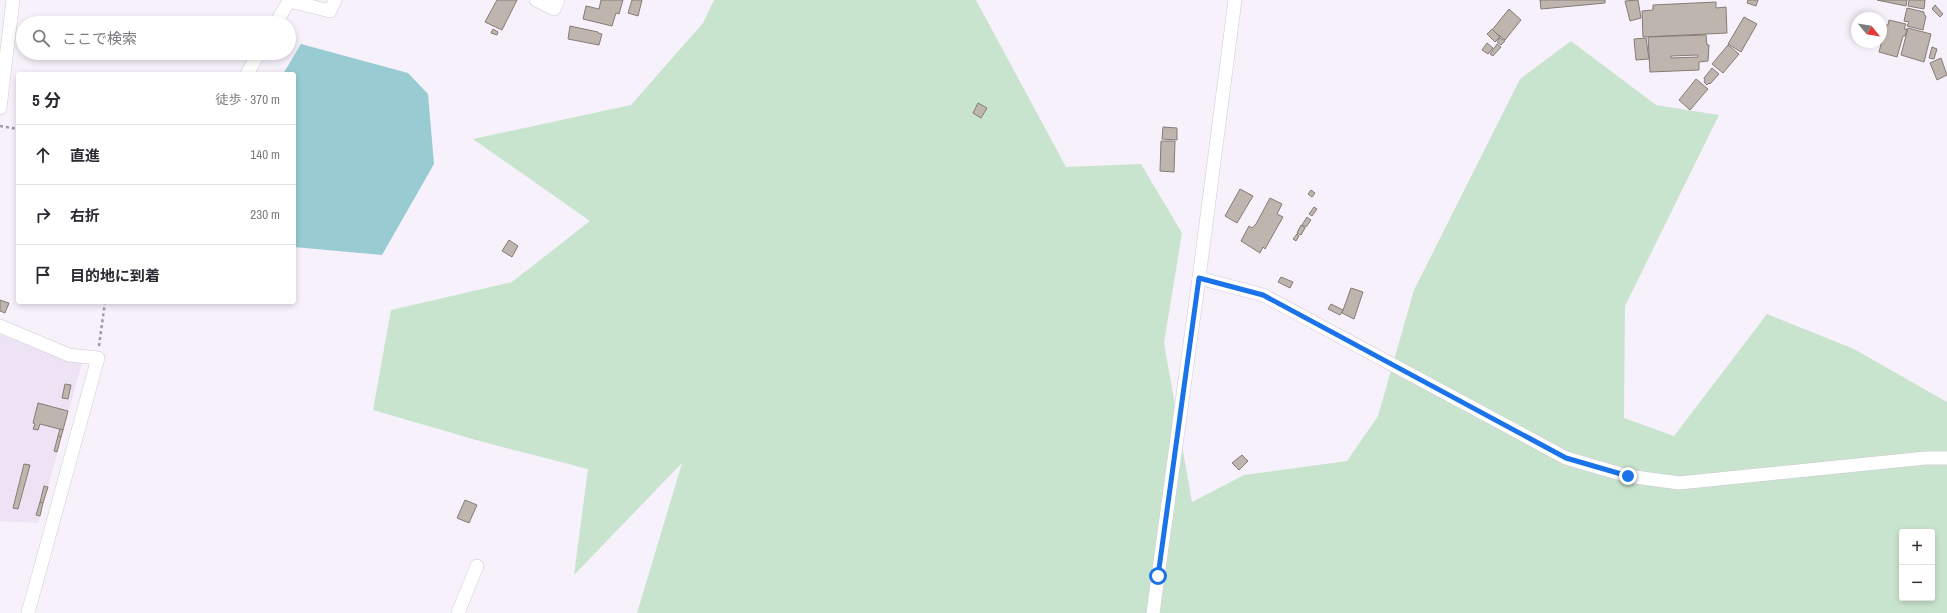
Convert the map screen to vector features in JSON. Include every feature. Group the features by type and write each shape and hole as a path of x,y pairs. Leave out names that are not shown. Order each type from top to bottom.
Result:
{"street":[{"path":"0,108 13,0"},
{"path":"280,16 289,1 330,11 335,0"},
{"path":"536,0 554,8 558,0"},
{"path":"1153,613 1235,0"},
{"path":"248,72 255,60"},
{"path":"1199,278 1263,295 1566,458 1628,476 1679,482 1926,458 1947,458"},
{"path":"0,326 69,355 98,358 28,613"},
{"path":"458,613 477,566"},
{"path":"1157,613 1158,576"}],"path":[{"path":"0,126 16,129"},
{"path":"98,358 104,304"}],"shaded area":[{"path":"0,334 66,360 83,359 38,523 0,521"}],"green space":[{"path":"714,0 976,0 1066,167 1141,164 1182,233 1164,343 1192,502 1244,475 1347,461 1378,416 1414,290 1520,79 1571,41 1656,105 1719,115 1625,306 1624,418 1674,436 1767,314 1854,349 1947,402 1947,613 637,613 682,463 574,575 588,469 483,442 373,410 391,310 512,282 590,221 473,139 631,105 703,23"}],"water":[{"path":"301,44 408,73 428,94 434,164 382,255 296,247 296,72 284,72 291,60 296,60 296,52"}],"building":[{"path":"497,0 517,0 502,30 485,22"},
{"path":"601,0 623,0 619,14 616,13 612,26 583,19 586,6 599,9"},
{"path":"632,0 642,0 638,16 628,13"},
{"path":"1540,0 1605,0 1605,3 1541,9"},
{"path":"1638,0 1641,18 1630,21 1625,1"},
{"path":"1748,0 1758,0 1756,6 1747,3"},
{"path":"1877,0 1907,0 1906,6"},
{"path":"1909,0 1925,0 1924,9 1908,6"},
{"path":"1716,2 1716,8 1726,7 1727,33 1643,37 1642,11 1653,10 1653,5"},
{"path":"1935,5 1943,14 1940,17 1932,9"},
{"path":"1907,8 1924,12 1924,15 1926,16 1923,30 1907,26 1909,22 1904,21"},
{"path":"1509,9 1521,20 1505,40 1492,30"},
{"path":"1744,17 1757,24 1741,52 1728,44"},
{"path":"1889,20 1906,24 1904,29 1907,29 1905,36 1903,36 1897,57 1879,52 1880,48 1887,48"},
{"path":"570,26 602,34 599,45 568,39"},
{"path":"1908,28 1931,34 1924,62 1901,55"},
{"path":"493,29 498,32 497,35 491,33"},
{"path":"1492,29 1500,37 1495,42 1487,34"},
{"path":"1706,35 1707,45 1709,45 1708,61 1699,62 1699,70 1650,72 1648,37","holes":["1698,55 1698,57 1671,58 1671,56"]},
{"path":"1500,38 1505,41 1501,45 1497,42"},
{"path":"1646,38 1649,59 1636,60 1634,39"},
{"path":"1487,43 1493,48 1488,54 1482,50"},
{"path":"1497,44 1501,47 1493,56 1490,54"},
{"path":"1728,45 1739,54 1723,73 1712,64"},
{"path":"1932,47 1937,49 1934,59 1929,58"},
{"path":"1941,58 1947,75 1937,80 1930,63"},
{"path":"1712,68 1719,74 1710,84 1709,83 1707,85 1704,82 1704,78"},
{"path":"1696,79 1708,89 1690,110 1679,100"},
{"path":"978,103 987,108 981,118 973,113"},
{"path":"1163,127 1177,128 1177,140 1162,139"},
{"path":"1161,141 1175,141 1174,172 1160,171"},
{"path":"1240,189 1253,196 1237,223 1225,216"},
{"path":"1311,190 1315,193 1312,197 1308,194"},
{"path":"1270,198 1282,204 1277,214 1283,217 1265,249 1263,247 1260,253 1241,241 1249,226 1252,228 1256,224"},
{"path":"1314,207 1317,209 1312,216 1309,214"},
{"path":"1307,217 1311,220 1306,227 1302,225"},
{"path":"1301,225 1305,228 1301,235 1297,233"},
{"path":"1297,234 1299,236 1296,241 1293,239"},
{"path":"509,240 518,246 512,257 502,251"},
{"path":"1281,277 1293,282 1290,288 1278,282"},
{"path":"1351,288 1363,292 1354,319 1342,313"},
{"path":"0,300 9,303 5,313 0,311"},
{"path":"1331,304 1343,310 1340,315 1328,309"},
{"path":"65,384 71,385 68,399 62,398"},
{"path":"38,403 68,411 63,430 40,424 38,430 33,429"},
{"path":"60,429 63,430 61,437 58,436"},
{"path":"58,436 61,437 57,452 54,451"},
{"path":"1242,455 1248,461 1239,470 1232,463"},
{"path":"24,464 30,465 18,509 13,508"},
{"path":"44,486 48,487 43,503 40,502"},
{"path":"465,500 477,505 469,523 457,518"},
{"path":"40,502 43,503 40,516 36,515"}],"route":[{"path":"1158,576 1199,278 1263,295 1566,458 1628,476"}]}
